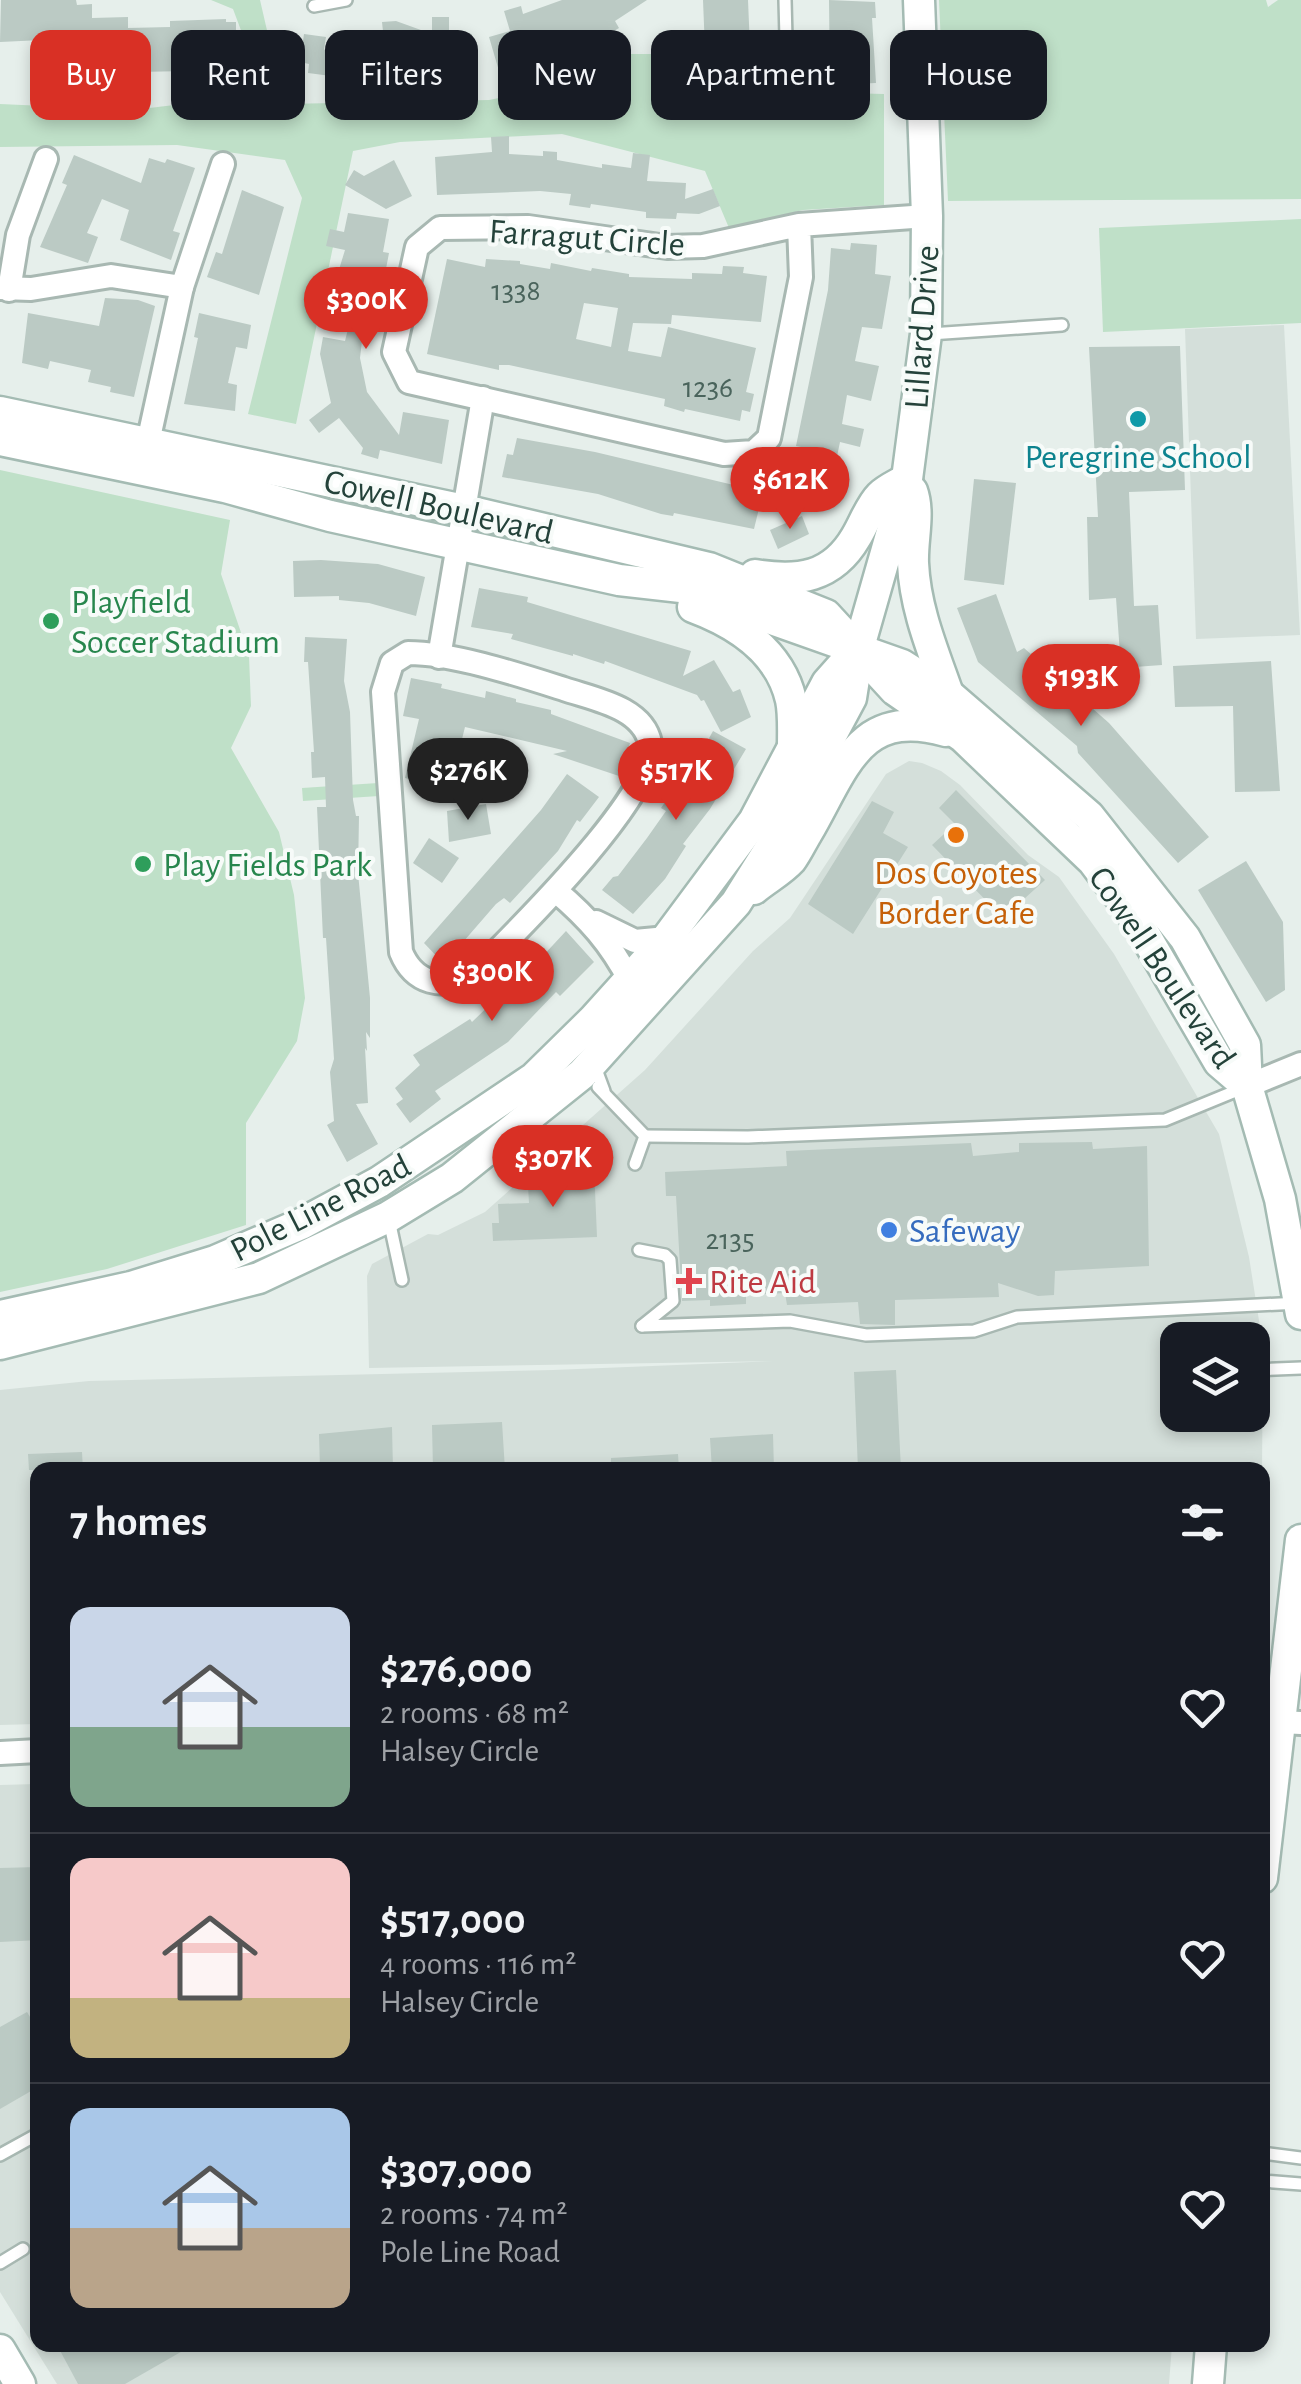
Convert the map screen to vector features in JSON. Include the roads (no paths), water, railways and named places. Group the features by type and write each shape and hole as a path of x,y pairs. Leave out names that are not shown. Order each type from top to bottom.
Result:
{"main road":[{"name":"Lillard Drive","path":"859,647 907,479 926,334 927,216 919,0"},
{"name":"Cowell Boulevard","path":"0,412 458,545 619,580 681,586 728,600 816,637 859,647 902,664 948,694 1089,816 1143,905"},
{"name":"Cowell Boulevard","path":"0,440 145,455 464,510 709,568 826,615 895,690 963,736 1093,860 1185,938 1245,1045 1247,1086 1280,1199 1301,1314"},
{"path":"709,568 787,580 822,570 850,547 880,496 907,479 916,501 912,561 916,592 948,694"},
{"path":"619,580 719,617 754,640 784,678 791,702 793,746"},
{"name":"Pole Line Road","path":"0,1316 131,1287 215,1261 302,1224 390,1175 534,1078 667,938 754,821 827,683 859,647"},
{"name":"Pole Line Road","path":"0,1344 259,1278 388,1217 452,1178 593,1076 736,903 782,829 851,698 859,647"},
{"path":"736,903 792,859 854,752 870,736 887,727 910,723 963,736"},
{"path":"1270,1812 1301,1540"},
{"path":"0,2350 20,2384"},
{"path":"1208,2384 1210,2352"}],"street":[{"path":"46,159 18,235 4,289 111,276 182,287"},
{"path":"145,455 182,287 223,164"},
{"name":"Farragut Circle","path":"799,225 801,277 789,352 769,438 754,452 724,454 408,382 394,352 417,247 440,228 528,226 668,247 703,246 799,225 927,216"},
{"path":"439,657 482,398"},
{"path":"408,653 439,657 524,676 625,711 650,742 650,758 627,800 556,891 472,976 457,983 426,981 407,967 401,952 383,692 385,678 397,658 408,653"},
{"path":"556,891 588,918 616,953 630,981"},
{"path":"588,918 635,941 667,938"},
{"path":"1247,1086 1301,1064"},
{"path":"0,1752 30,1751"}],"lane":[{"path":"314,6 346,0"},
{"path":"785,0 786,30"},
{"path":"926,334 1062,325"},
{"path":"667,938 656,977 591,1046 593,1076 645,1136 748,1137 1165,1120 1247,1086"},
{"path":"534,1078 570,1072 593,1076"},
{"path":"635,1164 645,1136"},
{"path":"388,1217 402,1280"},
{"path":"639,1250 665,1255 670,1260 673,1301 642,1326 790,1321 866,1336 974,1331 1017,1317 1300,1303"},
{"path":"1270,1369 1301,1368"},
{"path":"0,2155 30,2138"},
{"path":"1270,2153 1301,2158"},
{"path":"1270,2182 1301,2184"},
{"path":"0,2263 23,2249"}],"place":[{"name":"Peregrine School","path":"1138,419"},
{"name":"Playfield Soccer Stadium","path":"51,621"},
{"name":"Dos Coyotes Border Cafe","path":"956,835"},
{"name":"Play Fields Park","path":"143,864"},
{"name":"Safeway","path":"889,1230"},
{"name":"Rite Aid","path":"689,1281"}]}
